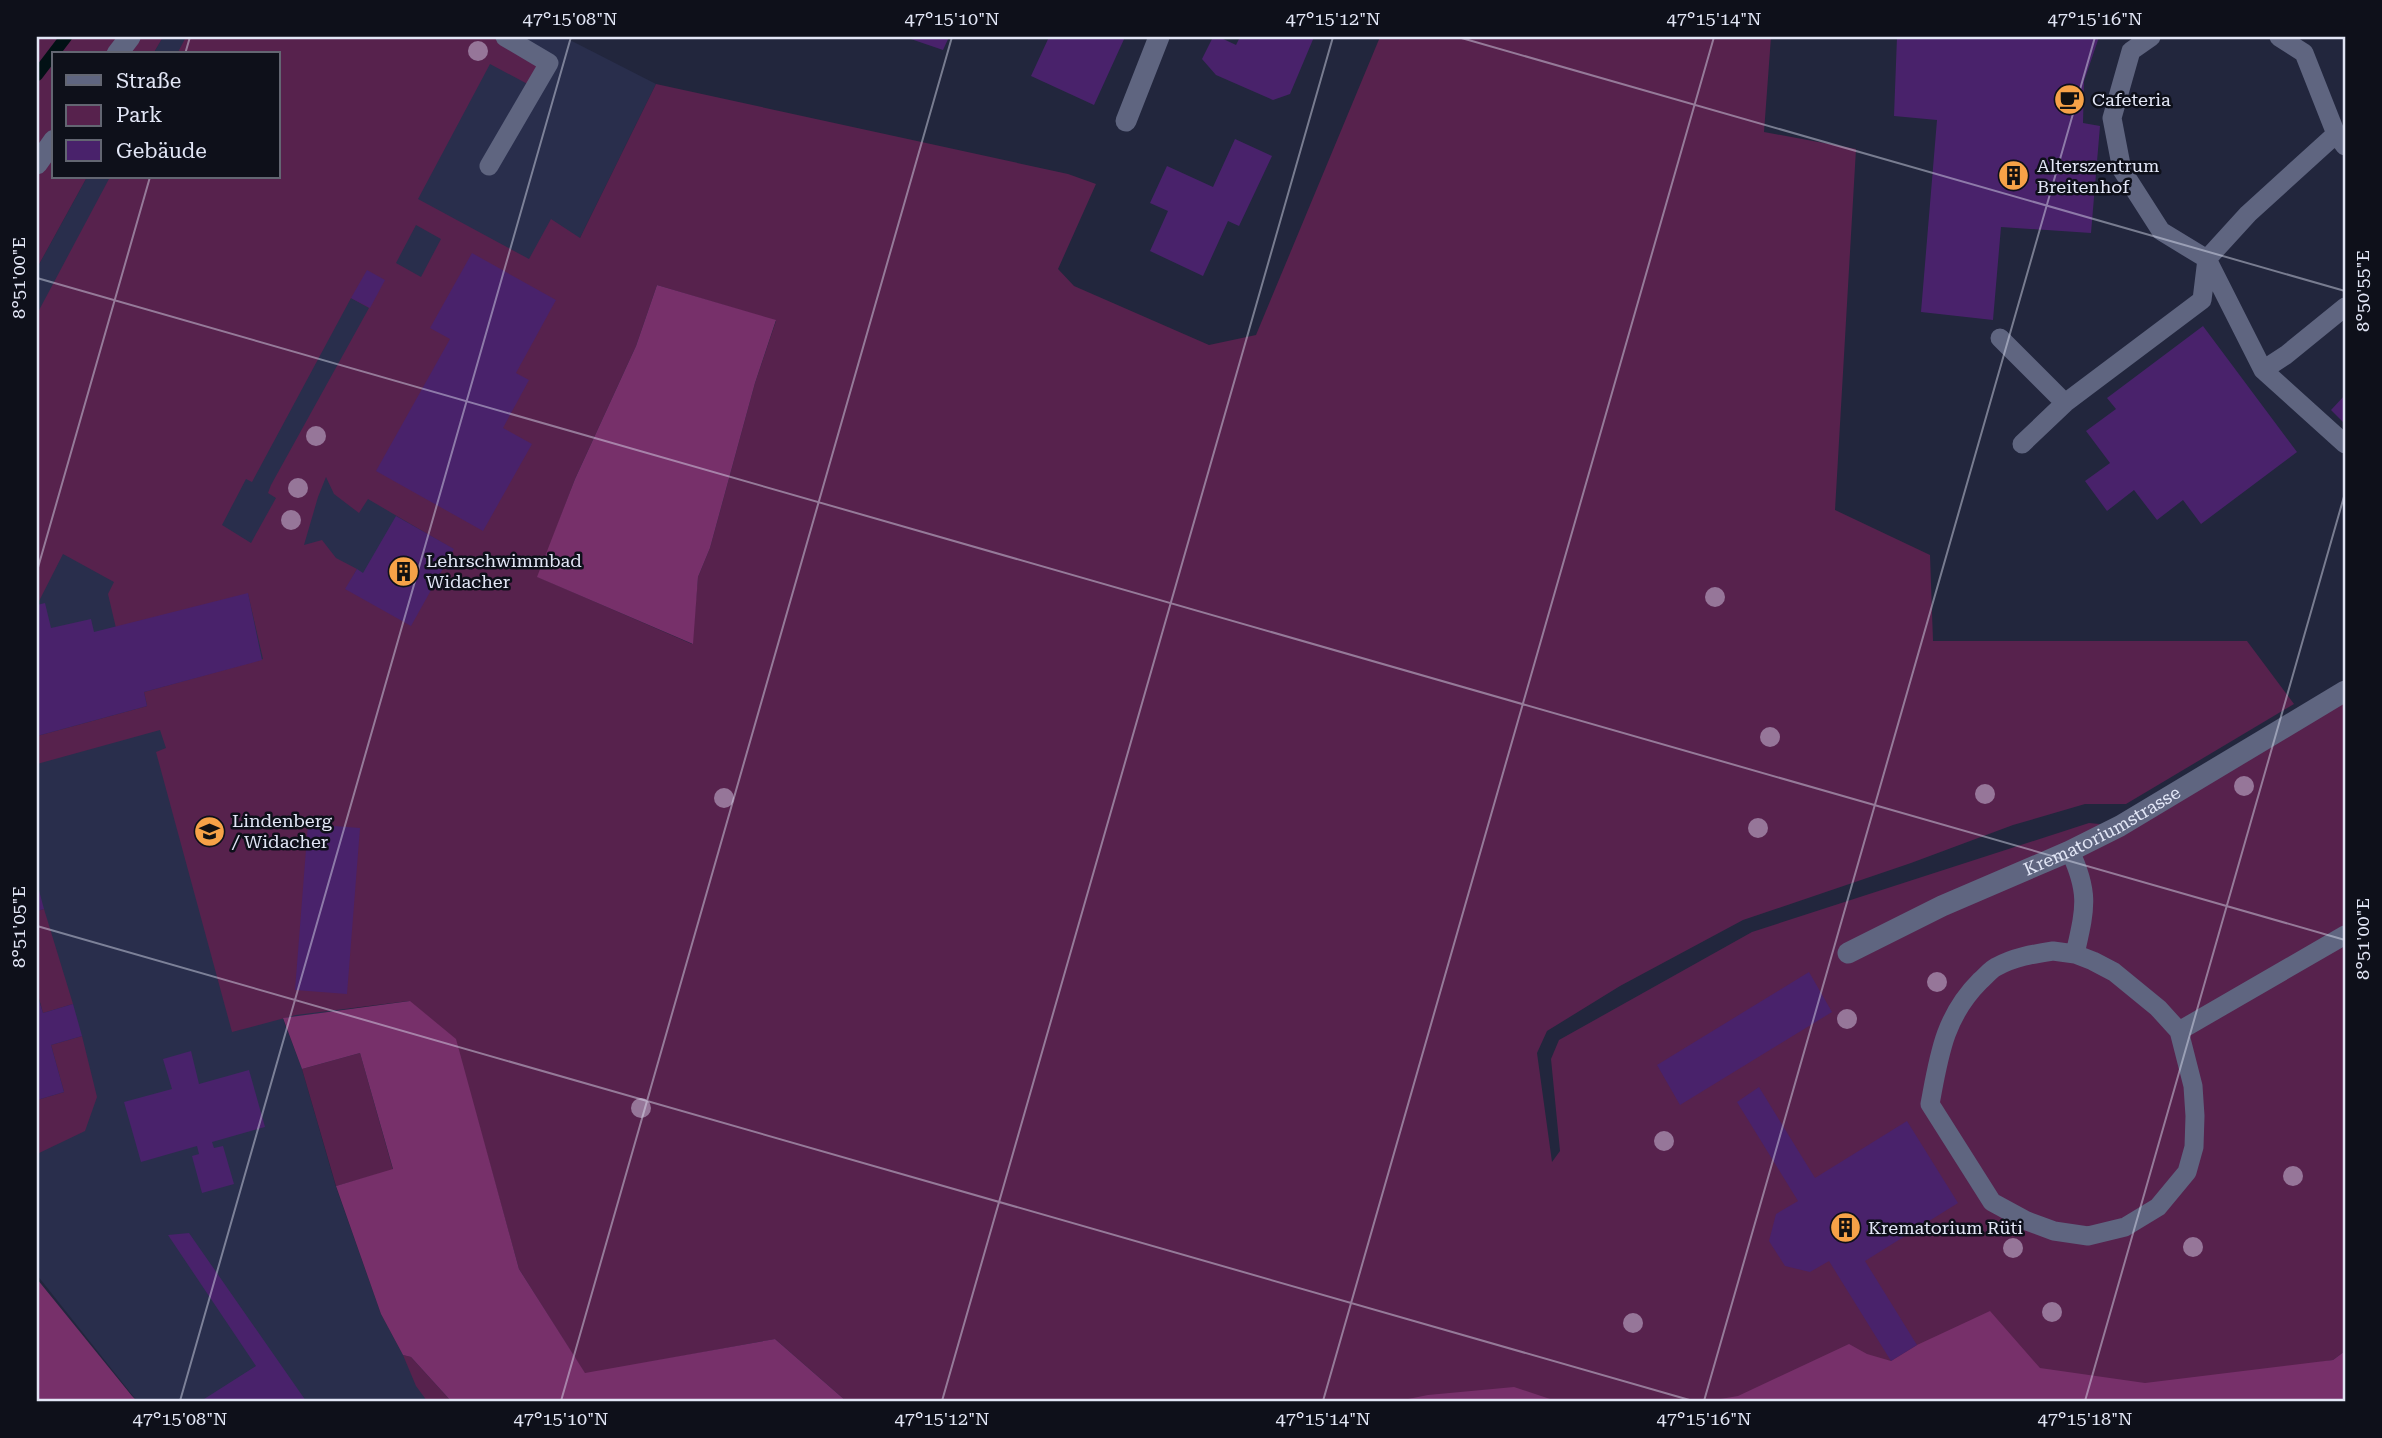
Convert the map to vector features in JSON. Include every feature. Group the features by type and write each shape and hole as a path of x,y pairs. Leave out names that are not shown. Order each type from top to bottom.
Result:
{"street":[{"path":"119,52 130,37"},
{"path":"1126,121 1159,37"},
{"path":"37,164 52,143"},
{"name":"Krematoriumstrasse","path":"1848,953 1942,906 2070,852 2120,826 2345,691"}],"lane":[{"path":"489,166 550,64 505,37"},
{"path":"2151,37 2131,51 2112,118 2122,170 2161,231 2207,259 2263,370 2345,443"},
{"path":"2022,444 2065,403 2202,300 2207,259 2248,214 2340,140 2304,53 2279,37"},
{"path":"2263,370 2286,355 2345,307"},
{"path":"2000,338 2065,403"},
{"path":"2070,852 2081,876 2085,897 2075,954"},
{"path":"2179,1031 2345,936"},
{"path":"2053,951 2075,954 2093,961 2135,988 2179,1031 2193,1086 2195,1116 2193,1147 2187,1172 2158,1208 2125,1227 2088,1236 2054,1231 2027,1221 1992,1202 1930,1104 1940,1051 1952,1017 1971,991 1994,968 2033,954 2053,951"}],"shaded area":[{"name":"Lindenberg / Widacher","path":"163,37 564,37 656,84 580,238 360,1007 283,1019 302,1069 336,1187 381,1314 403,1355 451,1401 137,1401 37,1275 37,268 86,178 280,178 280,52 154,52"},
{"path":"657,285 776,320 755,383 710,548 698,577 693,644 537,577 575,479 636,346"},
{"path":"410,1001 456,1039 519,1269 585,1373 775,1339 846,1401 451,1401 411,1357 403,1355 381,1314 336,1186 393,1169 360,1053 302,1069 283,1018"},
{"path":"37,1279 132,1396 137,1401 37,1401"},
{"path":"1990,1311 2040,1368 2145,1383 2333,1360 2345,1351 2345,1401 1709,1401 1738,1396 1849,1344 1867,1354 1891,1361 1917,1345"},
{"path":"1514,1387 1564,1401 1398,1401 1428,1395"}],"green space":[{"path":"37,37 163,37 154,52 52,52 52,178 86,178 37,268"},
{"path":"186,37 505,37 549,63 535,88 490,64 418,199 529,259 551,219 580,238 656,84 1068,174 1096,184 1058,269 1074,286 1209,345 1256,335 1380,37 1771,37 1764,132 1856,149 1835,510 1930,555 1933,641 2247,641 2294,704 2126,804 2085,804 2013,825 1743,920 1620,986 1547,1031 1537,1053 1552,1162 1560,1151 1551,1059 1559,1040 1752,932 2089,823 2120,826 2345,701 2345,1351 2333,1360 2098,1401 846,1401 775,1339 585,1374 519,1269 455,1039 409,1001 296,1015 232,1032 156,752 166,748 160,730 37,764 37,736 147,706 144,692 263,659 248,594 116,628 108,594 114,582 63,554 37,605 37,314 109,178 280,178 280,52 178,52","holes":["416,225 441,239 421,277 396,263","657,285 776,321 755,383 710,548 698,577 692,644 538,577 575,479 636,346","351,298 369,308 271,485 268,493 276,498 251,543 222,525 246,479 252,482","326,477 334,494 359,513 368,499 453,549 346,589 357,569 336,558 322,540 304,545"]},
{"path":"44,909 73,1004 43,1013 37,991 37,911"},
{"path":"82,1036 97,1097 85,1131 37,1154 37,1100 64,1092 51,1045"},
{"path":"360,1053 393,1170 336,1186 302,1069"},
{"path":"403,1355 411,1357 451,1401 427,1401 416,1386"}],"building":[{"path":"905,37 949,37 943,50"},
{"path":"1049,37 1125,37 1094,105 1031,76"},
{"path":"1213,37 1236,45 1240,37 1314,37 1290,94 1273,100 1216,75 1202,59"},
{"name":"Alterszentrum Breitenhof","path":"1897,37 2099,37 2084,81 2083,123 2100,126 2091,233 2001,227 1993,320 1921,312 1937,120 1894,116"},
{"path":"1235,139 1272,156 1239,226 1228,221 1203,276 1150,251 1168,211 1150,203 1167,166 1213,187"},
{"path":"472,253 556,300 516,373 529,380 503,428 532,444 483,531 376,471 450,339 430,328"},
{"path":"367,270 385,280 370,308 351,298"},
{"path":"2203,326 2297,452 2201,524 2183,500 2157,520 2134,490 2107,511 2085,481 2110,463 2086,431 2116,409 2107,398"},
{"path":"2345,395 2345,424 2331,410"},
{"name":"Lehrschwimmbad Widacher","path":"396,516 454,549 411,626 345,589 357,569 363,573"},
{"path":"248,593 262,660 144,692 147,706 37,736 37,605 45,603 51,628 91,619 94,632"},
{"path":"308,824 360,828 347,994 295,990"},
{"path":"37,883 44,909 37,911"},
{"path":"1809,972 1832,1012 1680,1105 1657,1065"},
{"path":"37,994 43,1013 73,1004 82,1036 51,1045 64,1092 37,1100"},
{"path":"191,1051 199,1084 249,1070 265,1127 212,1142 214,1148 223,1146 234,1184 202,1193 192,1156 199,1154 197,1146 141,1162 124,1102 172,1089 163,1059"},
{"name":"Krematorium Rüti","path":"1759,1087 1815,1178 1907,1121 1958,1203 1865,1261 1917,1345 1891,1361 1829,1261 1810,1272 1785,1266 1769,1241 1776,1214 1798,1201 1737,1102"},
{"path":"189,1233 306,1401 201,1401 256,1366 168,1235"}],"waterway":[{"path":"55,52 66,37"},
{"path":"37,75 52,55"}],"place":[{"name":"Cafeteria","path":"2069,100"},
{"name":"Alterszentrum Breitenhof","path":"2014,176"},
{"name":"Lehrschwimmbad Widacher","path":"403,571"},
{"name":"Lindenberg / Widacher","path":"209,831"},
{"name":"Krematorium Rüti","path":"1845,1228"}]}
